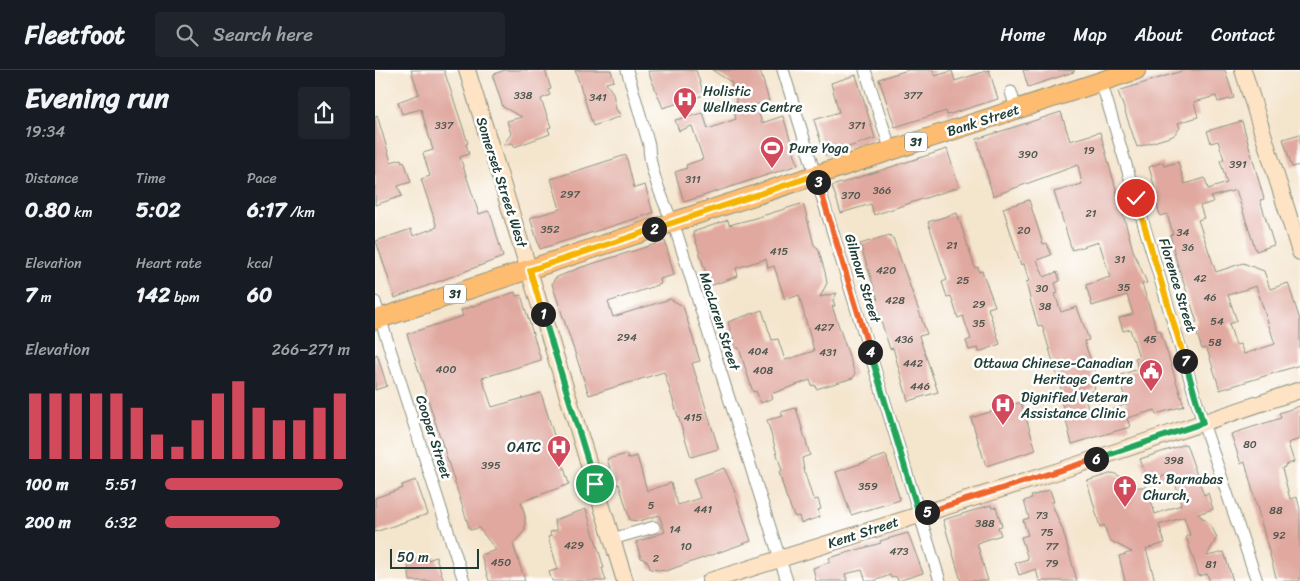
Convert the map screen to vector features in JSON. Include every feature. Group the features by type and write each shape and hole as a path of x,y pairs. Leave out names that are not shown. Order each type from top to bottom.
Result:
{"main road":[{"name":"Somerset Street West","path":"467,70 625,581"},
{"name":"Bank Street","path":"377,314 530,270 891,151 1013,101 1101,81 1136,70"},
{"path":"1243,70 1300,252"},
{"name":"Kent Street","path":"710,581 1065,469 1300,390"}],"street":[{"name":"MacLaren Street","path":"627,70 649,145 649,156 661,197 668,208 673,222 787,581"},
{"name":"Gilmour Street","path":"783,70 940,581"},
{"path":"865,70 891,151"},
{"name":"Florence Street","path":"1101,81 1203,423 1257,581"},
{"name":"Cooper Street","path":"377,314 464,581"},
{"path":"612,539 654,527"}],"building":[{"path":"411,70 444,70 468,143 466,144 469,154 460,157 479,214 488,211 491,215 503,257 395,298 376,241 411,229 413,236 437,227 421,179 430,176 423,153 433,150 421,109 402,114 398,102 419,94"},
{"path":"505,70 545,70 551,89 548,90 550,95 541,99 551,127 548,128 550,134 514,147 513,143 503,145 511,134 507,121 522,117 503,107 493,77 494,74"},
{"path":"575,70 611,70 614,81 606,83 613,93 616,109 621,116 593,126"},
{"path":"696,70 704,95 663,108 648,71"},
{"path":"712,70 760,70 769,101 756,105 762,123 783,116 798,165 684,202 675,172 687,168 686,165 703,159 692,126 679,131 675,120 703,113 708,129 736,119 733,104 737,103 731,82"},
{"path":"908,70 933,70 935,76 952,71 955,81 989,70 998,99 947,115 946,111 895,127 879,79"},
{"path":"1023,70 1074,70 1074,72 1028,87"},
{"path":"1185,70 1225,70 1234,98 1218,102 1216,96 1194,102 1198,117 1178,123 1180,128 1173,136 1137,147 1118,91"},
{"path":"856,75 875,138 825,155 814,120 839,112 831,83"},
{"path":"1061,112 1070,141 1100,132 1133,250 1147,283 1142,284 1157,331 1160,330 1184,406 1156,414 1155,410 1127,418 1130,427 1072,444 1059,393 1062,392 1042,325 1038,326 1031,303 1026,282 1029,281 1024,264 1021,265 1003,208 1029,200 1043,244 1047,243 1051,255 1037,260 1044,277 1057,272 1060,281 1055,283 1058,293 1055,294 1061,312 1077,307 1089,340 1084,341 1095,373 1092,374 1095,390 1083,394 1092,417 1127,404 1118,376 1138,369 1135,358 1139,357 1130,329 1123,331 1119,318 1133,314 1127,295 1092,306 1086,285 1110,277 1099,242 1072,250 1054,192 1082,184 1078,165 993,196 977,139"},
{"path":"377,115 391,162 401,159 402,162 404,161 411,182 398,186 402,196 375,205 375,116"},
{"path":"1242,121 1264,199 1260,200 1274,245 1256,251 1236,190 1211,197 1213,202 1200,206 1204,218 1198,220 1216,272 1243,263 1264,271 1270,289 1288,283 1300,320 1300,365 1220,390 1208,352 1205,348 1202,349 1193,323 1197,322 1176,260 1170,235 1173,234 1167,214 1160,216 1149,167 1163,162 1164,166 1178,162 1185,184 1205,178 1208,189 1227,183 1220,160 1224,159 1218,141 1211,143 1207,131","holes":["1256,286 1275,344 1244,354 1240,344 1236,345 1229,324 1237,321 1228,295"]},
{"path":"1300,134 1300,165 1292,167 1283,139"},
{"path":"947,149 959,187 874,215 871,204 841,213 832,186"},
{"path":"626,155 634,188 645,185 653,213 540,249 530,218 560,209 551,179"},
{"path":"801,204 804,206 814,245 818,248 825,272 827,283 820,297 837,293 833,300 835,306 832,306 855,374 853,378 816,389 815,385 812,386 810,380 771,394 773,398 761,403 756,391 753,392 739,348 736,348 728,322 762,310 772,340 778,339 785,360 814,351 799,295 785,300 774,266 768,268 766,259 736,268 738,276 710,286 693,232 728,220 729,225"},
{"path":"957,213 975,268 978,267 979,272 982,271 995,306 988,308 1000,344 979,352 978,348 969,350 966,341 971,339 963,316 958,318 951,296 947,297 942,282 947,280 928,222"},
{"path":"890,235 893,238 927,334 919,336 938,392 908,401 893,348 890,349 875,302 878,300 860,244"},
{"path":"665,241 674,275 660,279 661,284 608,302 613,317 670,299 683,306 700,361 692,363 718,447 718,449 691,457 664,372 589,395 552,284 555,278 579,268"},
{"path":"515,292 516,296 521,295 541,360 482,378 492,407 541,393 569,484 521,502 525,516 525,530 513,544 525,581 489,581 481,555 496,550 479,528 470,530 407,334 463,316 461,310"},
{"path":"377,354 387,386 375,390 375,355"},
{"path":"1021,402 1036,450 986,466 971,418"},
{"path":"1300,406 1300,439 1288,443 1294,462 1282,468 1290,499 1297,497 1300,509 1300,581 1277,581 1245,462 1241,464 1231,434 1281,418 1279,413"},
{"path":"796,408 810,455 802,458 804,470 812,496 814,500 818,499 821,509 818,510 820,517 801,523 799,516 795,517 786,496 779,472 782,471 767,420 783,416 781,412"},
{"path":"1186,444 1204,495 1208,493 1213,509 1198,514 1210,524 1217,537 1207,556 1224,552 1233,581 1210,581 1207,574 1199,576 1186,536 1190,535 1184,517 1159,525 1165,543 1146,549 1155,581 1125,581 1119,556 1132,552 1109,540 1104,525 1100,527 1087,481 1113,473 1121,477 1127,494 1137,487 1147,487 1155,514 1181,505 1173,473 1148,481 1140,459"},
{"path":"627,454 628,459 637,456 647,491 671,483 678,505 700,498 693,479 724,468 733,487 751,541 666,571 650,569 648,562 641,558 636,542 665,532 659,515 639,521 630,520 619,484 615,485 607,459"},
{"path":"886,455 900,500 851,515 836,472"},
{"path":"416,480 428,514 375,532 375,498 403,488 402,485"},
{"path":"1050,490 1054,502 1051,502 1063,531 1077,581 1039,581 1036,569 1019,575 1015,563 1028,559 1021,537 1028,535 1023,520 1029,518 1024,501 1032,498 1031,496"},
{"path":"991,505 992,508 996,507 1002,526 998,527 1001,535 977,543 988,581 961,581 943,520"},
{"path":"586,509 604,568 602,568 606,581 552,581 549,572 558,569 548,537 551,536 550,532 557,530 554,520"},
{"path":"908,533 923,573 898,581 896,576 891,578 890,575 874,581 866,581 862,570 845,574 847,581 816,581 813,568 830,562 829,558"},
{"path":"427,556 428,560 436,557 444,581 410,581 408,566 414,564 413,560"}],"place":[{"name":"Holistic Wellness Centre","path":"685,120"},
{"name":"Pure Yoga","path":"772,169"},
{"name":"Ottawa Chinese-Canadian Heritage Centre","path":"1151,392"},
{"name":"Dignified Veteran Assistance Clinic","path":"1003,426"},
{"name":"OATC","path":"559,468"},
{"name":"St. Barnabas Church,","path":"1125,508"}],"route":[{"path":"595,484 530,270 816,176 919,514 1065,469 1203,423 1136,198"}]}
